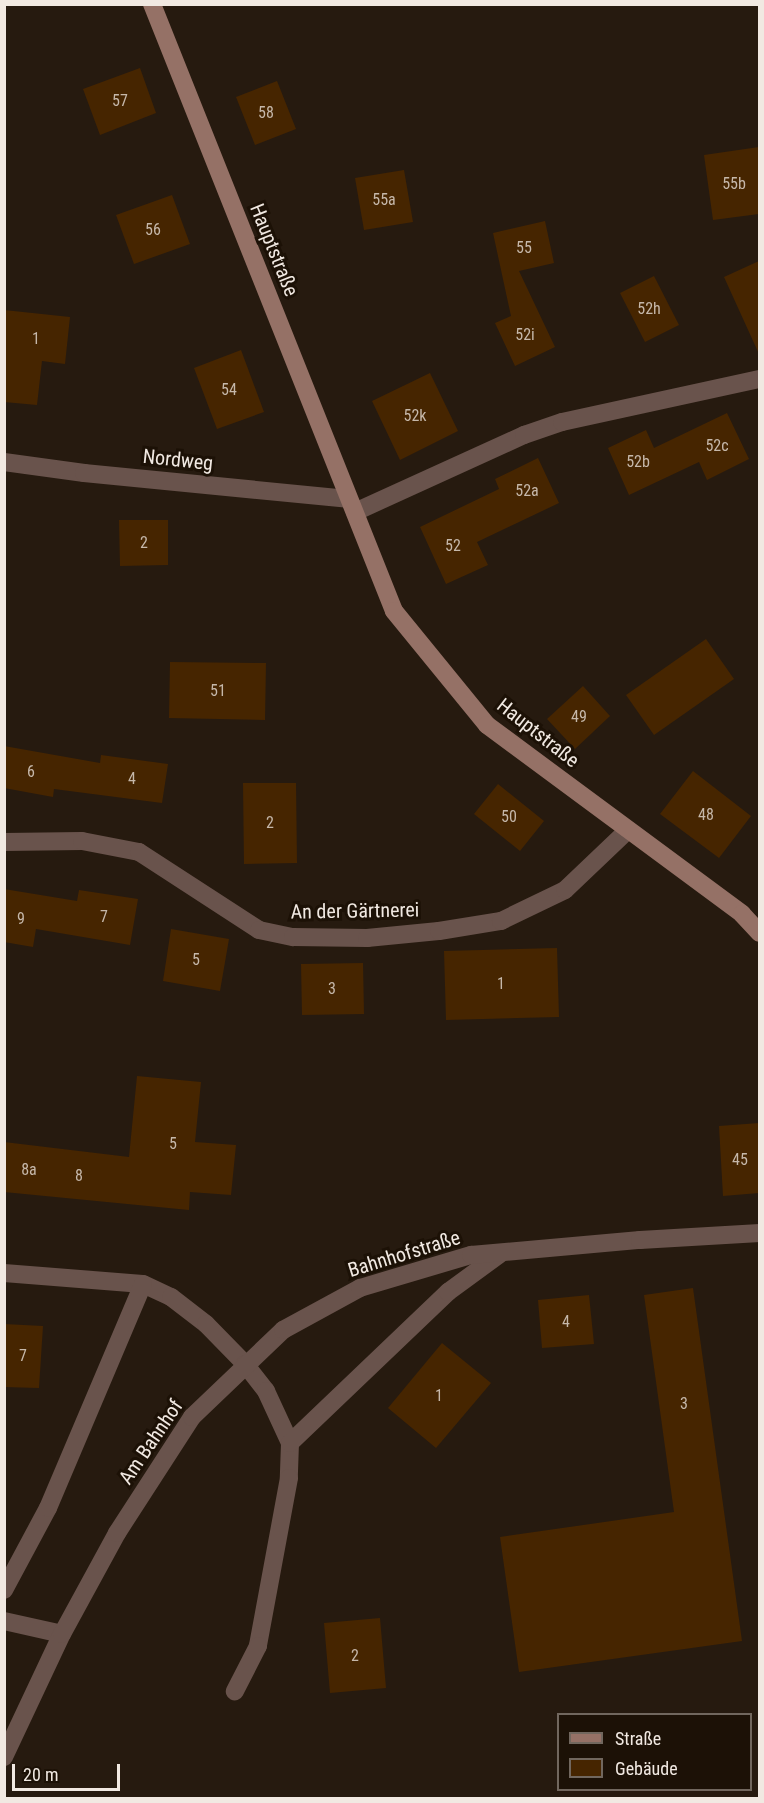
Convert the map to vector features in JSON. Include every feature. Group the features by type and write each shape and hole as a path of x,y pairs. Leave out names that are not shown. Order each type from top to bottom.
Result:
{"street":[{"name":"Hauptstraße","path":"152,4 394,611 487,725 742,914 759,933"},
{"path":"352,506 524,435 562,422 759,379"},
{"name":"Nordweg","path":"4,462 352,506"},
{"name":"An der Gärtnerei","path":"4,842 81,841 139,852 259,930 293,937 367,938 439,931 501,921 565,890 628,830"},
{"name":"Bahnhofstraße","path":"245,1364 283,1330 360,1288 471,1255 639,1239 759,1233"},
{"path":"290,1443 448,1292 501,1253"},
{"path":"4,1273 143,1284 171,1297 206,1324 245,1364 266,1391 290,1443 289,1478 258,1646 235,1691"},
{"path":"4,1590 48,1508 143,1284"},
{"name":"Am Bahnhof","path":"4,1757 62,1634 117,1533 192,1417 245,1364"},
{"path":"4,1621 62,1634"}],"building":[{"path":"140,68 156,113 100,135 83,89"},
{"path":"277,81 296,129 255,145 236,97"},
{"path":"759,147 759,214 713,220 704,155"},
{"path":"404,170 413,222 364,230 355,178"},
{"path":"172,195 190,244 134,264 116,215"},
{"path":"545,221 554,263 519,271 555,347 515,366 495,323 511,316 493,233"},
{"path":"759,261 759,354 724,277"},
{"path":"654,276 679,325 645,342 620,293"},
{"path":"4,310 70,317 65,364 42,361 37,405 4,402"},
{"path":"241,350 264,412 217,429 194,368"},
{"path":"430,373 458,431 400,460 372,401"},
{"path":"727,413 749,459 707,480 699,462 629,495 608,448 646,430 654,448"},
{"path":"538,458 559,503 477,542 488,565 446,584 420,527 499,489 495,479"},
{"path":"119,520 168,520 168,565 120,566"},
{"path":"706,639 734,679 654,735 626,695"},
{"path":"170,662 266,663 265,720 169,718"},
{"path":"583,686 610,716 575,749 547,719"},
{"path":"4,746 100,763 101,755 168,764 162,803 54,789 53,797 4,788"},
{"path":"693,771 751,816 719,858 660,814"},
{"path":"243,783 296,783 297,863 244,864"},
{"path":"498,784 544,821 520,851 474,814"},
{"path":"4,889 77,901 79,890 138,899 130,945 36,929 33,947 4,942"},
{"path":"171,929 229,939 220,991 163,981"},
{"path":"557,948 559,1017 446,1020 444,951"},
{"path":"363,963 364,1014 302,1015 301,964"},
{"path":"137,1076 201,1082 195,1142 236,1145 231,1195 190,1192 189,1210 4,1192 4,1142 129,1157"},
{"path":"759,1123 759,1193 723,1196 719,1126"},
{"path":"693,1288 742,1641 519,1672 500,1537 674,1512 644,1295"},
{"path":"589,1295 594,1344 542,1348 538,1300"},
{"path":"4,1324 43,1326 39,1388 4,1387"},
{"path":"442,1343 491,1383 436,1448 388,1408"},
{"path":"380,1618 386,1688 330,1693 324,1623"}]}
